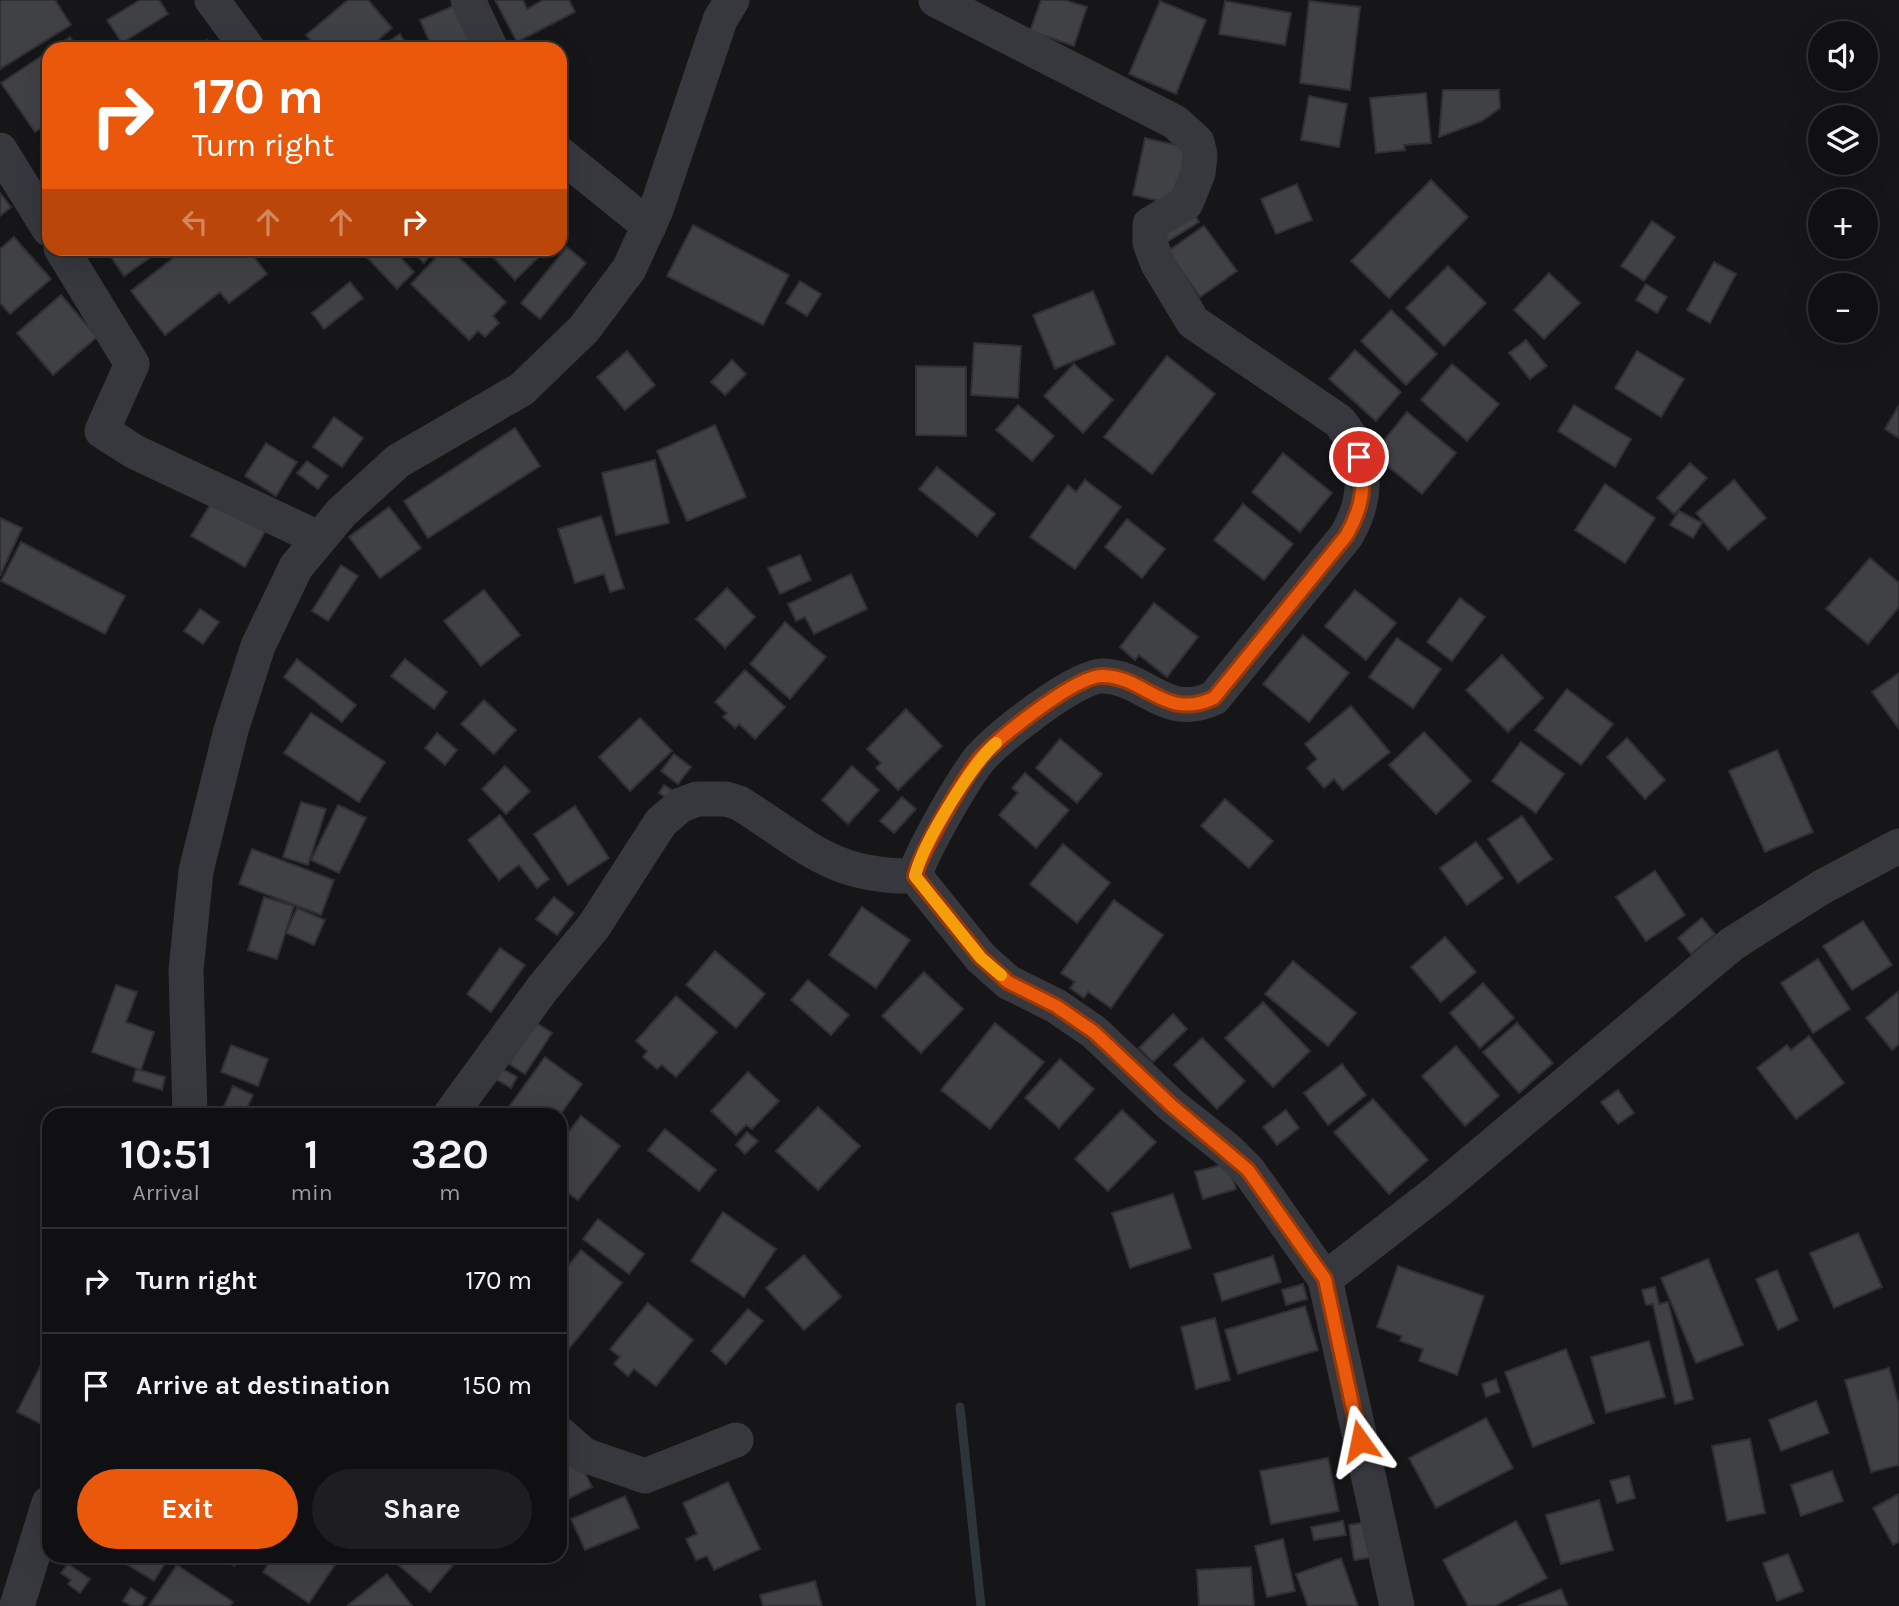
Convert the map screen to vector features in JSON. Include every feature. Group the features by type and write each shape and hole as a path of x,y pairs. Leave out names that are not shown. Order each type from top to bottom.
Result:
{"street":[{"path":"212,0 243,42"},
{"path":"468,0 488,42"},
{"path":"190,1108 186,970 196,871 231,730 258,646 296,567 341,513 398,461 522,388 584,329 629,269 649,226 720,20 732,0"},
{"path":"915,876 935,832 981,757 1068,690 1091,677 1104,676 1175,705 1198,705 1214,698 1346,536 1358,515 1364,475 1354,440 1339,421 1193,322 1158,264 1150,243 1150,224 1186,204 1198,173 1198,142 1175,122 936,0"},
{"path":"0,150 42,218"},
{"path":"567,160 649,226"},
{"path":"66,256 132,364 102,431 135,452 318,538"},
{"path":"455,1108 542,989 594,926 662,822 681,805 697,799 726,799 739,803 836,866 864,874 915,876 981,958 1008,982 1056,1006 1094,1032 1171,1105 1229,1151 1248,1170 1325,1279 1397,1606"},
{"path":"1325,1279 1438,1191 1732,944 1822,887 1898,850"},
{"path":"567,1439 584,1455 645,1476 736,1440"},
{"path":"17,1606 42,1526"}],"building":[{"path":"0,0 55,0 71,25 0,69"},
{"path":"140,0 159,0 168,14 124,42 107,20"},
{"path":"348,0 368,0 392,28 376,42 312,42 306,35"},
{"path":"495,0 523,0 527,9 543,0 569,0 575,12 517,42"},
{"path":"1041,0 1065,0 1087,7 1074,46 1030,31"},
{"path":"1160,1 1206,20 1176,94 1129,74"},
{"path":"1225,1 1291,13 1285,45 1219,34"},
{"path":"1309,1 1360,7 1350,90 1300,83"},
{"path":"463,2 481,42 430,42 420,20"},
{"path":"400,34 405,42 388,42"},
{"path":"42,56 42,128 35,132 1,83"},
{"path":"1443,90 1499,90 1500,108 1482,121 1439,137"},
{"path":"1426,93 1431,143 1404,145 1405,150 1376,153 1370,98"},
{"path":"1309,96 1347,104 1339,147 1301,140"},
{"path":"1145,138 1189,148 1177,205 1133,195"},
{"path":"1431,180 1468,217 1389,298 1351,261"},
{"path":"1297,184 1312,220 1276,234 1261,199"},
{"path":"0,193 11,207 0,216"},
{"path":"1191,208 1199,222 1162,245 1154,231"},
{"path":"1652,221 1675,237 1644,281 1621,266"},
{"path":"693,225 789,275 763,325 667,276"},
{"path":"1204,226 1237,271 1200,297 1168,251"},
{"path":"14,237 51,279 10,314 0,303 0,249"},
{"path":"567,247 586,263 540,319 521,303 560,256 567,256"},
{"path":"110,256 153,256 124,276"},
{"path":"176,256 253,256 267,274 229,303 220,292 165,335 131,291"},
{"path":"366,256 399,256 414,272 397,289"},
{"path":"417,256 429,256 424,263"},
{"path":"437,256 457,256 506,302 493,316 499,323 485,337 478,331 469,340 411,284"},
{"path":"492,256 540,256 515,280"},
{"path":"1714,262 1736,274 1710,323 1687,310"},
{"path":"1448,266 1486,303 1444,346 1406,308"},
{"path":"1549,273 1580,303 1544,339 1514,310"},
{"path":"800,281 821,294 807,316 786,303"},
{"path":"350,282 363,298 324,329 312,313"},
{"path":"1646,284 1667,297 1657,313 1636,300"},
{"path":"1093,291 1115,344 1055,369 1033,315"},
{"path":"61,295 97,337 53,375 17,333"},
{"path":"1391,310 1437,354 1406,385 1361,341"},
{"path":"1526,340 1547,366 1530,379 1509,353"},
{"path":"974,343 1021,346 1018,398 971,395"},
{"path":"1355,350 1401,392 1376,421 1329,379"},
{"path":"627,351 655,385 625,410 597,377"},
{"path":"1637,351 1684,379 1661,417 1615,388"},
{"path":"1167,356 1215,394 1152,474 1104,437"},
{"path":"732,360 746,374 725,395 711,382"},
{"path":"1074,364 1113,400 1083,433 1044,396"},
{"path":"1452,364 1499,404 1467,441 1421,400"},
{"path":"916,366 966,367 966,436 916,435"},
{"path":"1018,405 1054,436 1032,461 996,430"},
{"path":"1574,405 1631,439 1615,467 1558,431"},
{"path":"1899,405 1899,438 1885,429"},
{"path":"1407,412 1456,453 1422,494 1373,454"},
{"path":"334,417 363,438 342,467 313,447"},
{"path":"715,425 746,497 687,521 657,451"},
{"path":"515,428 540,466 428,538 404,501"},
{"path":"266,443 297,462 276,496 245,476"},
{"path":"1283,453 1332,493 1300,532 1252,492"},
{"path":"655,460 669,523 616,535 602,473"},
{"path":"307,461 328,476 318,489 297,473"},
{"path":"1690,463 1707,478 1674,514 1657,498"},
{"path":"937,467 995,514 977,536 919,489"},
{"path":"1085,480 1121,507 1075,569 1030,537 1068,485 1076,492"},
{"path":"1734,480 1766,518 1728,550 1696,513"},
{"path":"1605,484 1655,518 1625,563 1575,530"},
{"path":"213,500 266,530 245,567 191,536"},
{"path":"1243,504 1293,544 1264,580 1214,540"},
{"path":"389,507 421,548 380,578 349,537"},
{"path":"1679,511 1702,523 1693,538 1670,525"},
{"path":"601,516 624,588 610,592 604,574 575,583 558,529"},
{"path":"0,518 22,528 0,576"},
{"path":"1127,519 1165,549 1142,578 1105,547"},
{"path":"21,542 125,596 105,634 1,581"},
{"path":"800,555 811,580 780,594 768,568"},
{"path":"1870,558 1899,583 1899,607 1868,644 1826,609"},
{"path":"341,565 358,576 328,621 312,611"},
{"path":"851,574 867,609 814,634 805,617 796,621 788,604"},
{"path":"727,588 755,617 725,648 696,619"},
{"path":"484,590 520,635 481,666 444,621"},
{"path":"1355,590 1396,623 1366,660 1325,626"},
{"path":"1460,598 1485,617 1452,661 1427,642"},
{"path":"1154,603 1198,637 1167,677 1139,655 1135,660 1120,647"},
{"path":"200,609 219,622 203,644 184,631"},
{"path":"785,622 826,657 790,699 750,664"},
{"path":"1303,635 1349,673 1309,722 1263,684"},
{"path":"1397,638 1441,669 1413,708 1369,677"},
{"path":"1502,655 1543,698 1508,732 1466,690"},
{"path":"297,659 356,705 342,722 284,677"},
{"path":"405,659 447,692 434,709 391,676"},
{"path":"745,670 785,707 755,739 739,724 735,728 723,717 727,713 715,702"},
{"path":"1899,673 1899,729 1872,692"},
{"path":"1567,689 1613,724 1581,765 1535,730"},
{"path":"484,700 516,730 494,754 461,724"},
{"path":"1351,706 1390,752 1343,790 1334,779 1324,788 1307,768 1317,759 1305,744"},
{"path":"906,709 942,746 898,790 876,768 881,763 867,749"},
{"path":"311,713 385,762 359,802 284,753"},
{"path":"640,718 672,751 630,791 599,757"},
{"path":"1424,732 1471,781 1436,814 1389,765"},
{"path":"437,733 457,750 445,765 425,748"},
{"path":"1627,738 1665,780 1645,799 1607,757"},
{"path":"1060,739 1102,774 1077,803 1036,768"},
{"path":"1521,742 1564,774 1536,813 1492,781"},
{"path":"1777,750 1813,832 1765,852 1729,771"},
{"path":"674,754 691,767 678,784 661,771"},
{"path":"505,766 530,791 506,814 482,789"},
{"path":"852,766 879,790 848,824 822,800"},
{"path":"1025,773 1069,810 1036,848 999,815 1018,793 1012,788"},
{"path":"664,785 672,790 667,798 659,793"},
{"path":"902,797 916,809 894,833 880,821"},
{"path":"1225,799 1273,841 1249,868 1201,826"},
{"path":"301,802 326,809 308,865 283,857"},
{"path":"338,805 366,818 339,873 311,860"},
{"path":"575,806 609,858 568,885 534,834"},
{"path":"500,815 549,879 537,888 519,865 499,880 468,840"},
{"path":"1522,816 1552,859 1518,883 1488,839"},
{"path":"1476,842 1503,878 1467,905 1440,868"},
{"path":"1063,844 1110,883 1077,923 1030,884"},
{"path":"252,849 334,880 321,915 239,884"},
{"path":"1655,871 1685,915 1646,941 1616,897"},
{"path":"264,897 294,906 277,959 248,950"},
{"path":"554,897 574,913 557,935 536,919"},
{"path":"1114,900 1163,935 1111,1008 1088,992 1084,998 1070,988 1075,982 1061,973"},
{"path":"862,907 910,940 876,988 829,955"},
{"path":"297,908 325,920 314,945 286,933"},
{"path":"1702,918 1715,934 1691,954 1678,938"},
{"path":"1863,921 1892,965 1852,990 1823,946"},
{"path":"1445,937 1476,972 1441,1002 1411,967"},
{"path":"500,948 525,965 491,1012 467,994"},
{"path":"715,951 765,994 736,1028 686,985"},
{"path":"1818,959 1850,1009 1813,1033 1781,983"},
{"path":"1293,961 1356,1013 1328,1046 1265,994"},
{"path":"924,972 963,1009 921,1053 882,1016"},
{"path":"808,980 849,1015 831,1035 791,1000"},
{"path":"1483,983 1514,1018 1480,1048 1450,1013"},
{"path":"116,985 137,992 126,1022 154,1032 141,1070 92,1052"},
{"path":"1899,991 1899,1044 1892,1050 1866,1018"},
{"path":"676,996 717,1032 676,1077 662,1065 657,1069 643,1057 647,1051 636,1041"},
{"path":"1263,1002 1310,1051 1273,1087 1225,1038"},
{"path":"1173,1014 1187,1029 1153,1062 1139,1048"},
{"path":"535,1022 552,1033 525,1074 509,1064"},
{"path":"995,1023 1044,1062 990,1129 941,1090"},
{"path":"1517,1023 1553,1063 1519,1093 1483,1052"},
{"path":"1809,1036 1844,1083 1796,1119 1757,1068 1787,1045 1791,1050"},
{"path":"1202,1038 1245,1081 1217,1109 1174,1065"},
{"path":"231,1045 268,1059 258,1086 221,1072"},
{"path":"1456,1046 1499,1096 1465,1126 1422,1076"},
{"path":"545,1057 582,1084 565,1108 508,1108"},
{"path":"1060,1059 1094,1089 1059,1128 1025,1098"},
{"path":"1342,1064 1366,1095 1328,1125 1304,1093"},
{"path":"501,1068 517,1077 511,1088 494,1078"},
{"path":"136,1069 165,1077 162,1090 133,1081"},
{"path":"748,1072 779,1101 752,1129 746,1125 736,1135 711,1111"},
{"path":"233,1086 253,1095 247,1108 223,1108"},
{"path":"1618,1090 1634,1113 1618,1124 1601,1102"},
{"path":"1373,1099 1428,1160 1389,1194 1334,1132"},
{"path":"818,1107 860,1146 818,1190 776,1151"},
{"path":"1122,1110 1156,1142 1108,1191 1075,1159"},
{"path":"1286,1110 1299,1128 1277,1145 1263,1127"},
{"path":"581,1116 620,1146 578,1200 567,1192 567,1134"},
{"path":"665,1129 716,1170 699,1191 648,1150"},
{"path":"747,1132 758,1141 745,1154 736,1145"},
{"path":"1228,1163 1236,1189 1203,1199 1195,1172"},
{"path":"1173,1194 1191,1248 1130,1268 1112,1213"},
{"path":"723,1212 776,1249 744,1297 691,1261"},
{"path":"598,1219 644,1254 629,1274 583,1239"},
{"path":"1858,1233 1882,1287 1834,1308 1810,1253"},
{"path":"581,1250 622,1283 567,1351 567,1267"},
{"path":"804,1255 841,1297 804,1330 766,1288"},
{"path":"1273,1256 1281,1282 1222,1301 1214,1274"},
{"path":"1708,1259 1743,1345 1696,1363 1661,1278"},
{"path":"1398,1266 1484,1296 1457,1375 1419,1361 1423,1349 1400,1341 1402,1336 1377,1327"},
{"path":"1777,1270 1798,1320 1778,1330 1756,1279"},
{"path":"1303,1284 1307,1299 1286,1305 1282,1290"},
{"path":"1655,1287 1659,1304 1668,1302 1693,1399 1675,1404 1653,1304 1646,1305 1642,1290"},
{"path":"648,1303 693,1340 656,1386 634,1369 628,1376 614,1364 620,1357 610,1349"},
{"path":"1305,1306 1318,1350 1238,1374 1225,1330"},
{"path":"748,1309 763,1321 726,1364 711,1351"},
{"path":"1215,1318 1230,1380 1196,1389 1181,1327"},
{"path":"1649,1341 1665,1397 1606,1413 1591,1357"},
{"path":"1566,1349 1594,1423 1533,1447 1505,1372"},
{"path":"42,1363 42,1424 17,1412"},
{"path":"1889,1368 1899,1405 1899,1465 1871,1472 1845,1380"},
{"path":"1496,1379 1500,1392 1486,1397 1482,1384"},
{"path":"1816,1401 1829,1433 1781,1451 1769,1420"},
{"path":"1486,1418 1513,1468 1436,1508 1409,1458"},
{"path":"1750,1439 1765,1513 1727,1521 1712,1446"},
{"path":"572,1446 592,1487 567,1500 567,1448"},
{"path":"1328,1458 1339,1511 1271,1524 1260,1471"},
{"path":"1832,1471 1843,1501 1801,1516 1791,1485"},
{"path":"1629,1476 1635,1498 1617,1503 1610,1481"},
{"path":"728,1482 760,1549 714,1570 707,1556 696,1560 686,1539 697,1534 683,1503"},
{"path":"1899,1494 1899,1542 1893,1545 1873,1508"},
{"path":"625,1496 639,1528 585,1550 571,1519"},
{"path":"1599,1500 1613,1550 1561,1564 1546,1515"},
{"path":"1343,1521 1346,1535 1314,1540 1311,1527"},
{"path":"1516,1521 1547,1578 1495,1606 1468,1606 1443,1560"},
{"path":"1368,1522 1374,1557 1354,1560 1349,1525"},
{"path":"1283,1539 1295,1591 1267,1597 1255,1546"},
{"path":"1788,1554 1803,1591 1777,1601 1763,1563"},
{"path":"1341,1558 1358,1606 1308,1606 1296,1574"},
{"path":"124,1563 165,1563 154,1581"},
{"path":"269,1563 336,1563 309,1603 263,1572"},
{"path":"396,1563 455,1563 430,1592"},
{"path":"68,1564 90,1579 80,1593 68,1584 71,1580 61,1573"},
{"path":"177,1565 233,1602 230,1606 149,1606"},
{"path":"1251,1567 1254,1606 1199,1606 1197,1570"},
{"path":"387,1574 412,1606 348,1605"},
{"path":"815,1581 822,1606 763,1606 760,1595"},
{"path":"131,1588 146,1598 141,1606 132,1606 123,1601"},
{"path":"1561,1589 1568,1606 1518,1606"}],"waterway":[{"path":"960,1407 981,1606"}],"slow traffic":[{"path":"996,743 981,757 935,832 915,876 981,958 1001,975"}],"route":[{"path":"1359,457 1364,475 1358,515 1346,536 1214,698 1198,705 1175,705 1123,681 1104,676 1091,677 1068,690 981,757 935,832 915,876 981,958 1008,982 1056,1006 1094,1032 1171,1105 1229,1151 1248,1170 1325,1279 1360,1441"}]}
